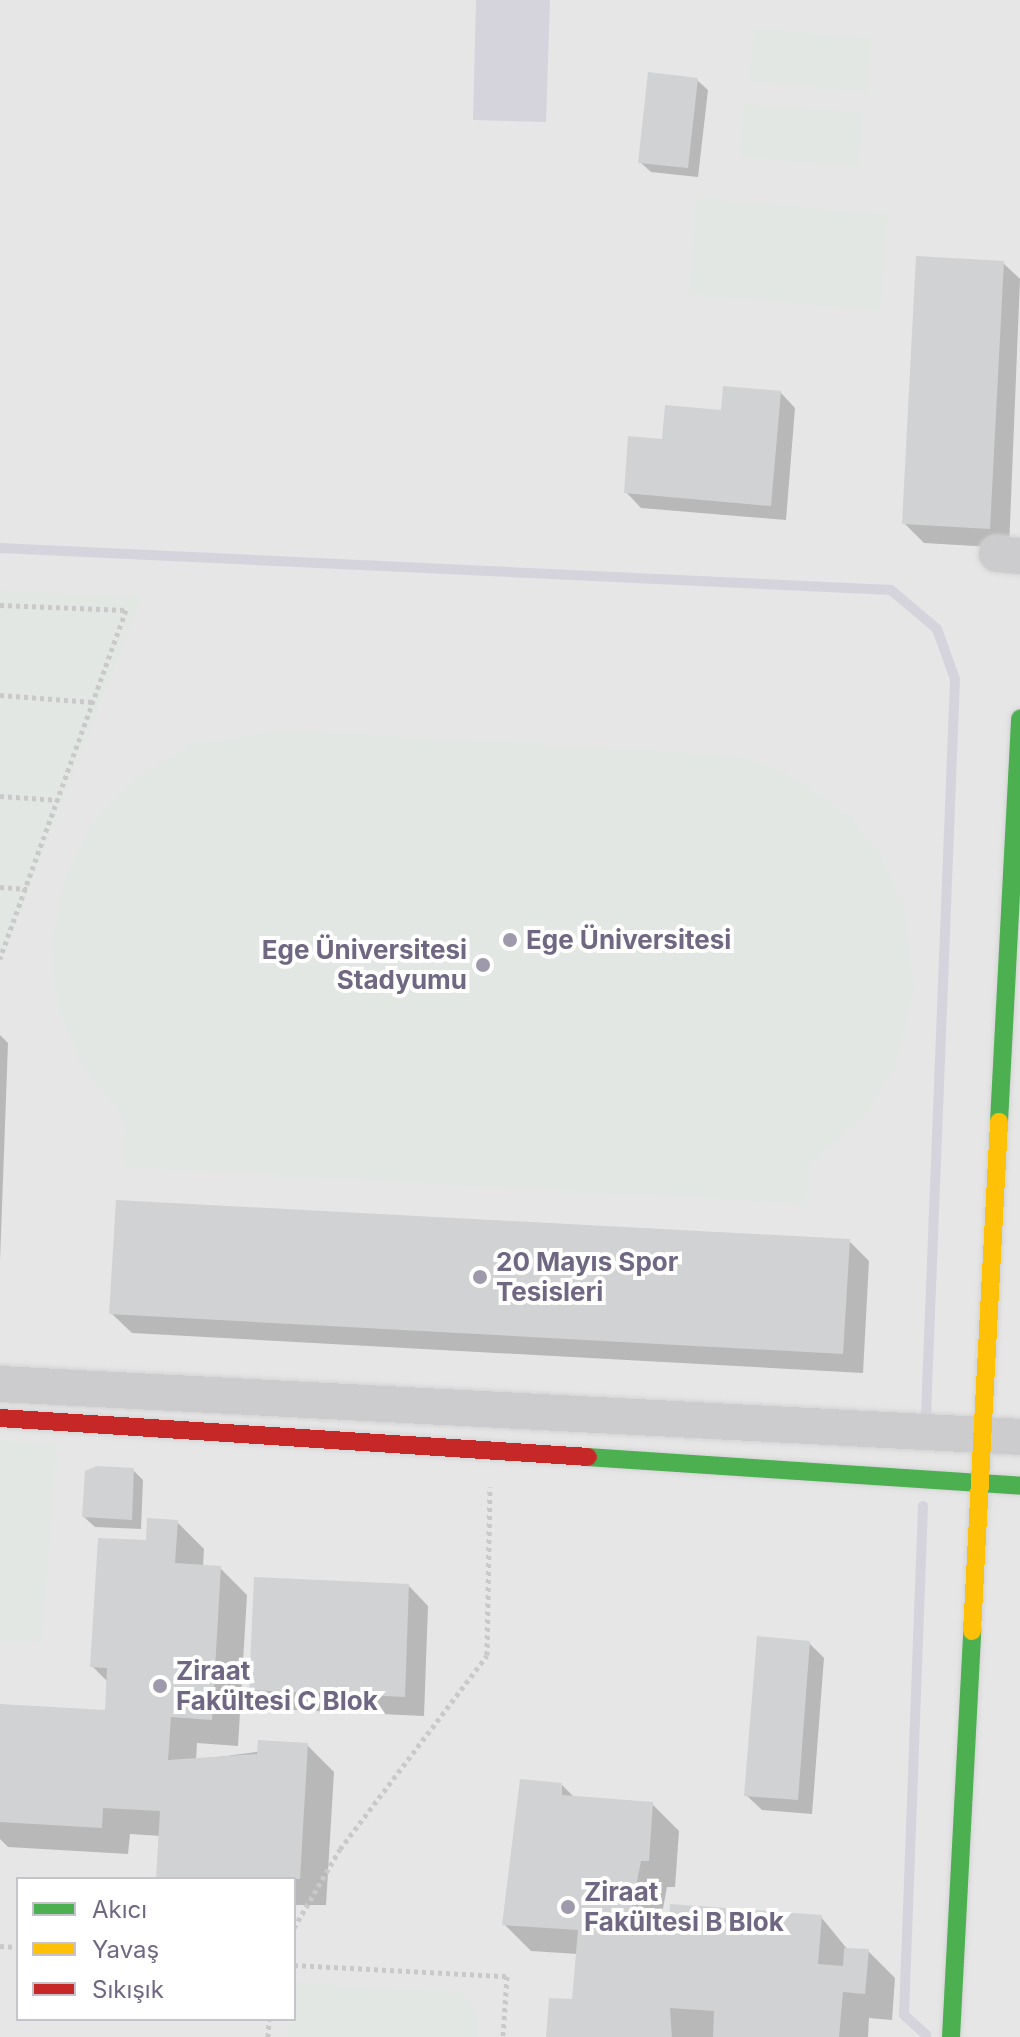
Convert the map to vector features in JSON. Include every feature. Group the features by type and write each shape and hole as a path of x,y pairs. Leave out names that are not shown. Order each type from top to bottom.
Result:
{"street":[{"path":"951,2037 978,1434 1020,719"},
{"path":"5,1401 1020,1437"},
{"path":"5,1401 491,1451 1020,1486"}],"path":[{"path":"0,605 126,610 0,959"},
{"path":"0,695 93,702"},
{"path":"0,796 59,800"},
{"path":"0,887 27,889"},
{"path":"296,1925 340,1849 487,1655 491,1451"},
{"path":"296,1965 507,1976 503,2037"}],"shaded area":[{"name":"Ege Üniversitesi","path":"0,0 1020,0 1020,2037 0,2037"},
{"path":"476,0 550,0 546,122 473,120"},
{"path":"754,28 872,38 867,92 749,81"},
{"path":"744,103 863,113 858,167 740,157"},
{"path":"697,198 888,214 880,311 689,294"},
{"path":"0,590 142,596 2,959 0,959"},
{"name":"Ege Üniversitesi Stadyumu","path":"284,730 732,755 783,771 849,816 882,858 904,907 914,987 895,1065 868,1111 809,1164 806,1204 123,1167 125,1118 80,1062 57,1003 52,940 65,878 94,821 138,776 193,744"},
{"path":"0,1440 57,1444 42,1642 0,1640"},
{"path":"296,1982 461,1993 478,2015 477,2037 287,2037 289,2021 296,2021"}],"building":[{"path":"648,72 698,78 688,168 638,163"},
{"path":"916,256 1004,261 990,529 902,524"},
{"path":"723,386 781,391 771,506 624,493 628,436 662,439 665,405 721,410"},
{"name":"20 Mayıs Spor Tesisleri","path":"116,1200 850,1239 843,1354 109,1314"},
{"path":"97,1466 134,1468 132,1520 82,1517 85,1471"},
{"name":"Ziraat Fakültesi C Blok","path":"147,1518 178,1520 175,1563 221,1566 212,1720 171,1717 168,1760 257,1754 258,1740 308,1743 300,1879 156,1877 160,1811 103,1808 102,1828 0,1822 0,1704 105,1710 107,1668 90,1667 98,1538 146,1540"},
{"path":"254,1577 409,1584 405,1697 249,1690"},
{"path":"757,1636 810,1641 798,1800 744,1796"},
{"name":"Ziraat Fakültesi B Blok","path":"520,1779 562,1783 562,1795 653,1802 649,1861 641,1861 627,1932 668,1935 670,1904 822,1915 818,1964 843,1966 844,1948 869,1949 865,1994 843,1992 839,2037 713,2037 714,2011 670,2008 672,2037 546,2037 549,1998 572,1999 578,1930 502,1925"}],"waterway":[{"path":"0,548 891,590 937,629 955,679 926,1413"},
{"path":"923,1506 904,2015 926,2035"}],"traffic: fast":[{"path":"999,1122 1020,719"},
{"path":"588,1457 1020,1486"},
{"path":"951,2037 972,1631"}],"traffic: slow":[{"path":"972,1631 999,1122"}],"traffic: jam":[{"path":"0,1418 588,1457"}],"place":[{"name":"Ege Üniversitesi","path":"510,940"},
{"name":"Ege Üniversitesi Stadyumu","path":"483,965"},
{"name":"20 Mayıs Spor Tesisleri","path":"480,1277"},
{"name":"Ziraat Fakültesi C Blok","path":"160,1686"},
{"name":"Ziraat Fakültesi B Blok","path":"568,1907"}]}
